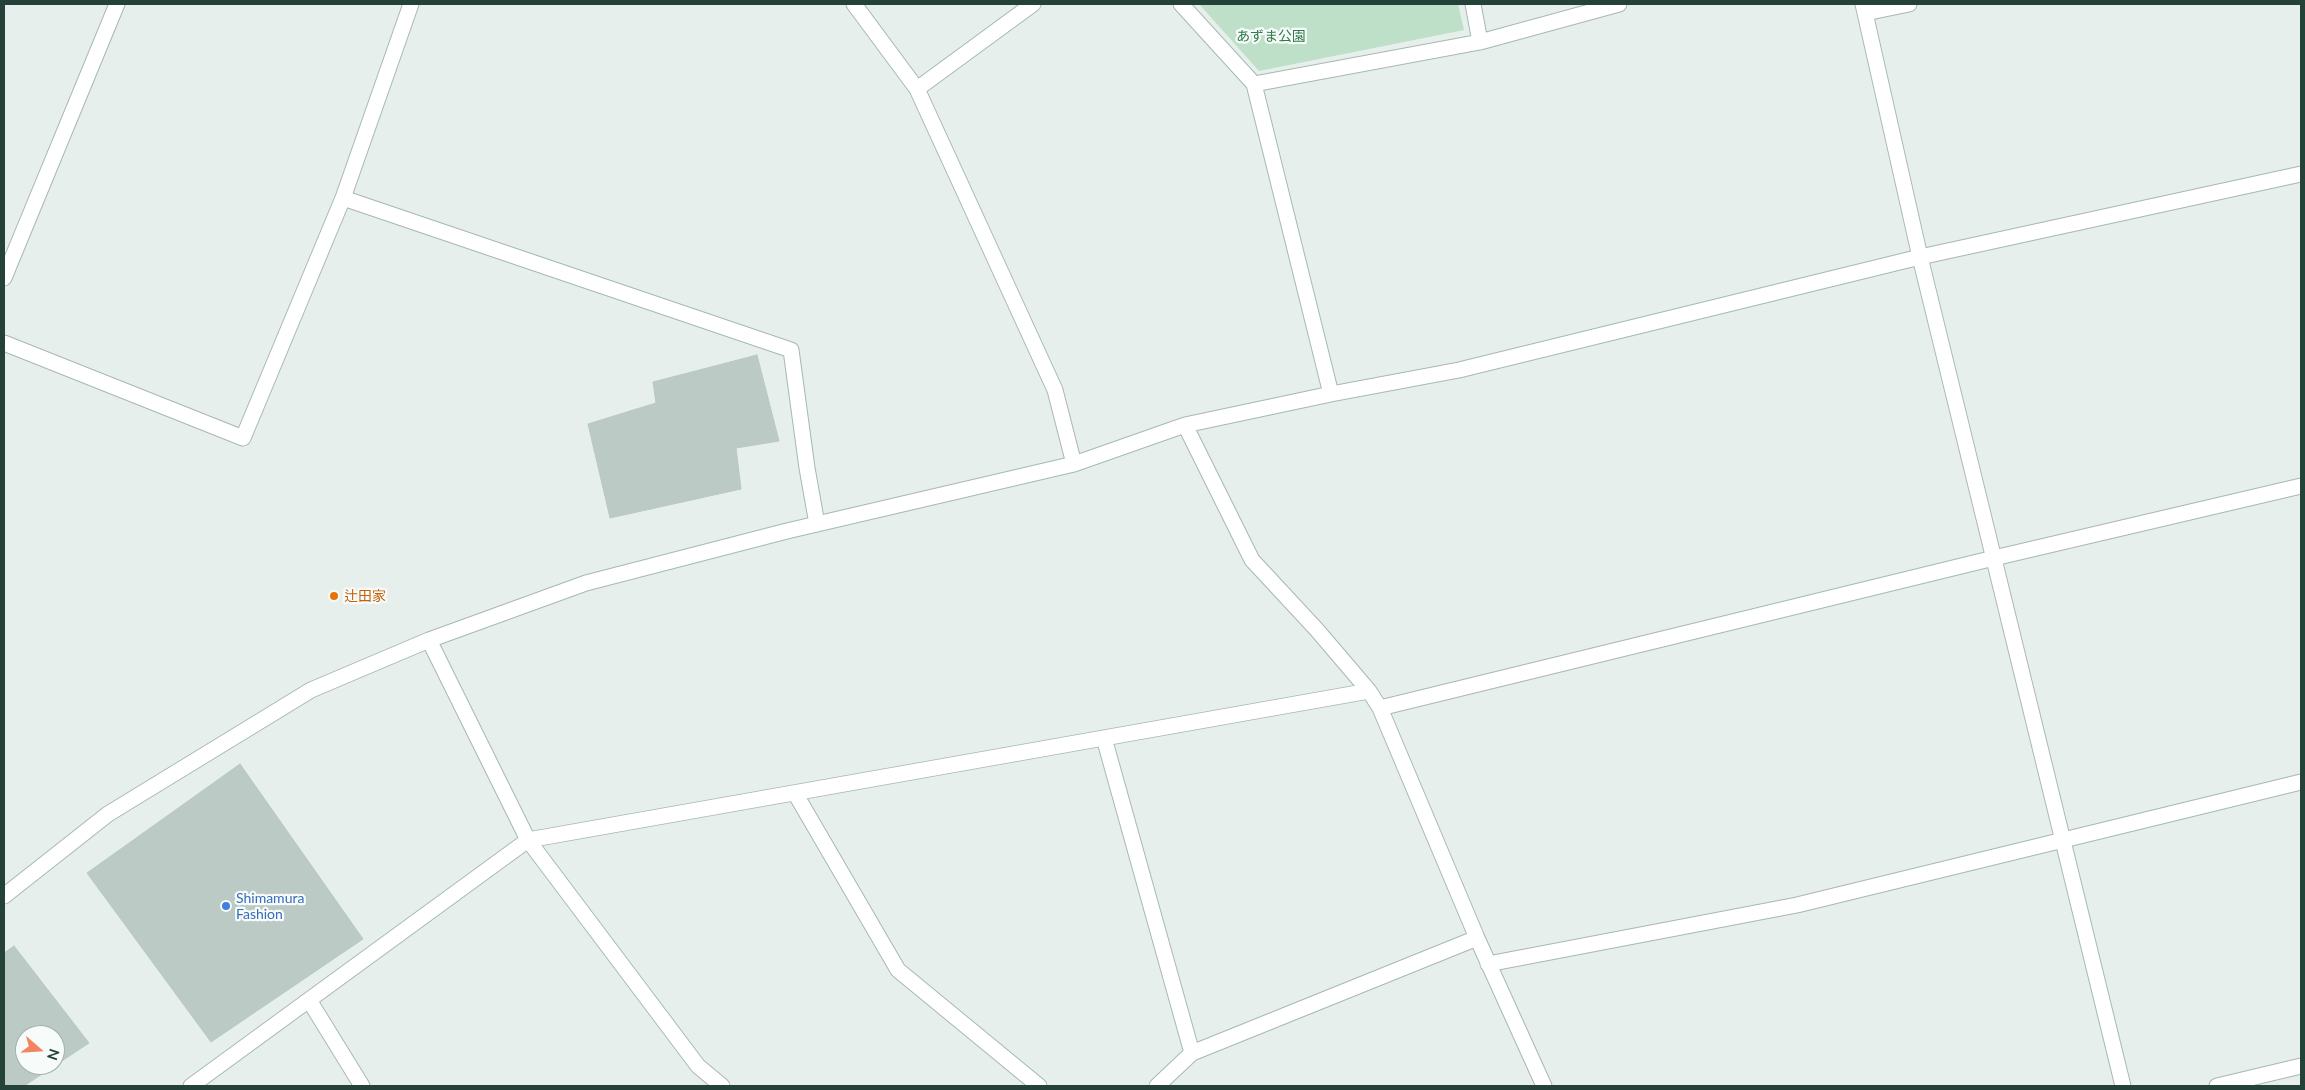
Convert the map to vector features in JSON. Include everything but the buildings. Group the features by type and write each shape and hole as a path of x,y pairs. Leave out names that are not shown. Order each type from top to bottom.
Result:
{"street":[{"path":"4,278 117,4"},
{"path":"4,343 243,438 342,198 411,4"},
{"path":"854,4 917,89 1055,390 1074,464"},
{"path":"917,89 1033,4"},
{"path":"1181,4 1254,84 1331,394"},
{"path":"1473,4 1480,42"},
{"path":"1254,84 1480,42 1619,4"},
{"path":"1909,4 1864,8 1920,257 2123,1086"},
{"path":"4,896 108,814 311,690 429,640 586,583 817,524 1074,464 1185,425 1331,394 1459,370 1920,257 2301,174"},
{"path":"342,198 791,350 807,468 817,524"},
{"path":"1185,425 1252,560 1317,630 1369,691 1380,708 1488,964 1544,1086"},
{"path":"1380,708 1994,558 2301,486"},
{"path":"429,640 528,840 698,1066 722,1086"},
{"path":"191,1086 528,840 1369,691"},
{"path":"1104,738 1192,1053"},
{"path":"1488,964 1797,905 2301,782"},
{"path":"795,793 898,970 1039,1086"},
{"path":"1157,1086 1192,1053 1477,938"},
{"path":"309,1000 362,1086"},
{"path":"2217,1086 2301,1066"}],"green space":[{"name":"あずま公園","path":"1199,4 1458,4 1464,30 1259,71"}],"place":[{"name":"辻田家","path":"334,596"},
{"name":"Shimamura Fashion","path":"226,906"}]}
